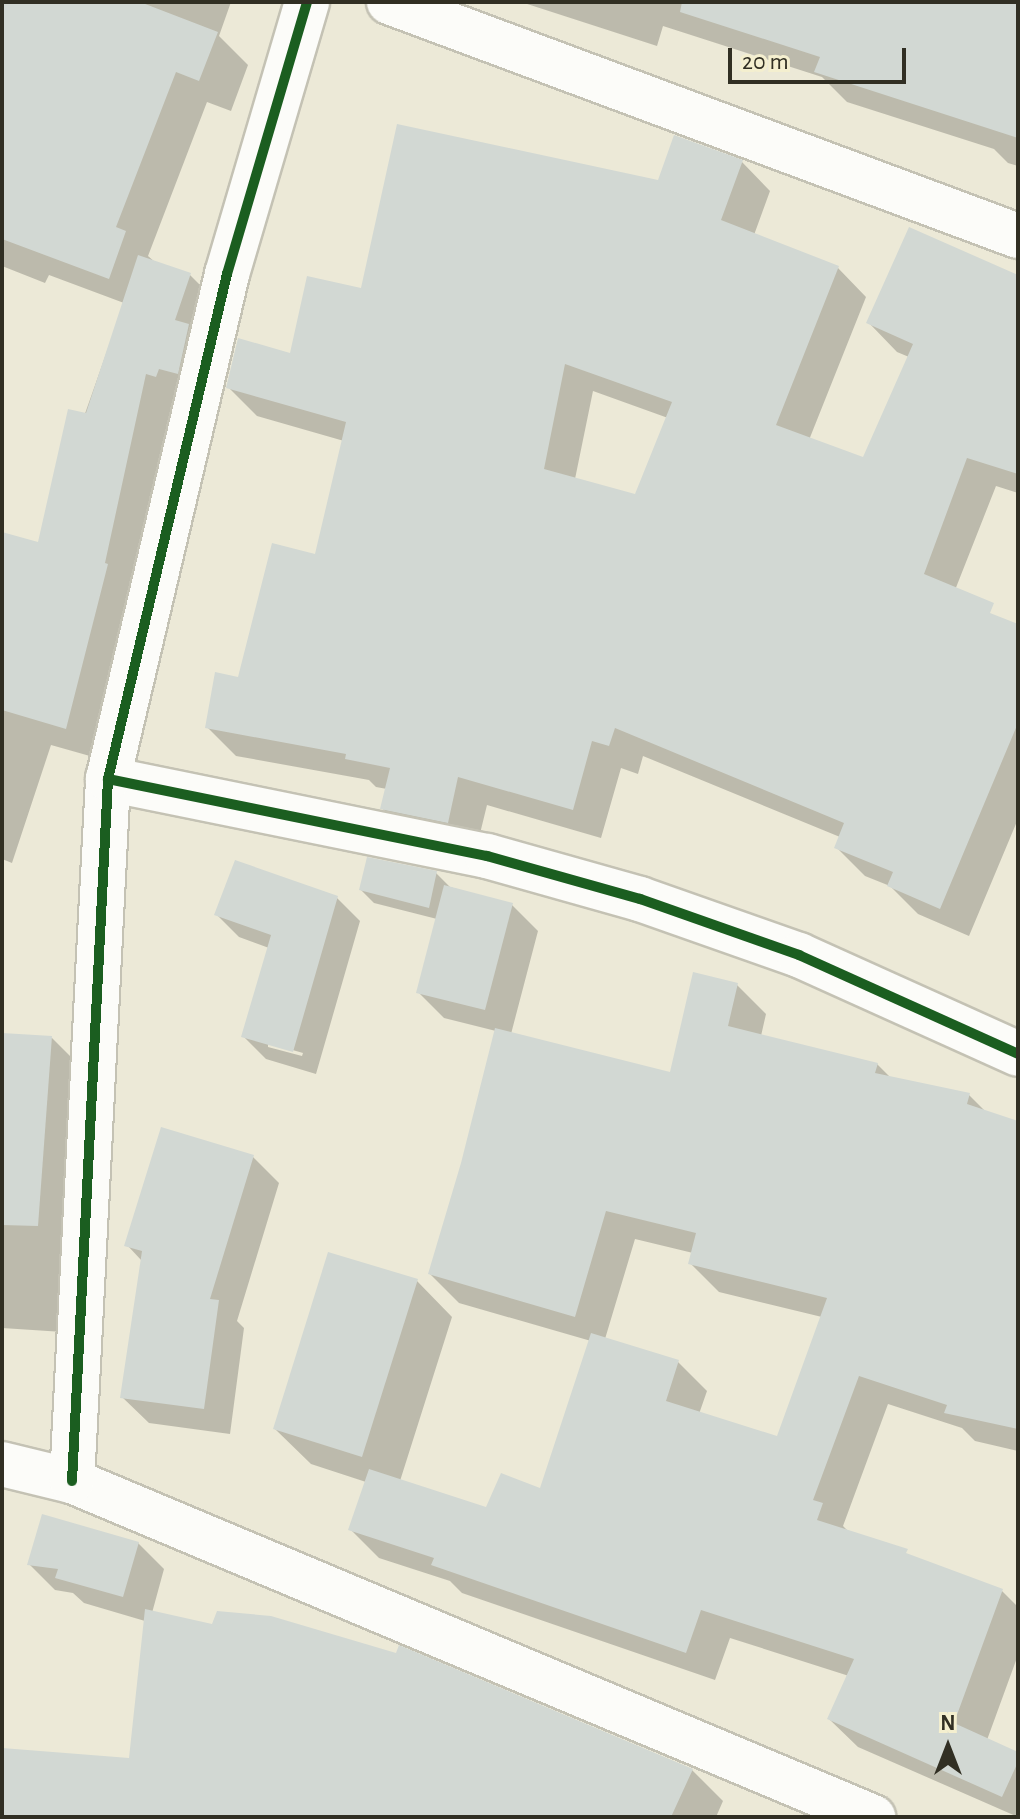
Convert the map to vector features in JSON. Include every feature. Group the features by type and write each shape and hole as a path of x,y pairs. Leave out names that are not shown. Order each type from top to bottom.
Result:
{"street":[{"path":"72,1481 108,779 227,274 307,2"},
{"path":"389,2 1018,236"},
{"path":"108,779 487,856 640,899 799,955 1018,1054"},
{"path":"2,1464 72,1481 873,1817"}],"building":[{"path":"2,2 140,2 218,32 199,81 176,72 116,227 126,231 109,279 2,239"},
{"path":"682,2 1018,2 1018,138 814,72 820,57 680,12"},
{"path":"397,124 658,180 674,135 743,160 721,220 839,266 776,425 863,457 913,344 866,323 909,227 1018,275 1018,474 967,458 924,574 994,603 990,613 1018,624 1018,723 940,909 887,886 893,872 834,848 844,823 615,728 609,746 592,741 573,810 458,777 448,823 380,809 390,768 345,759 346,754 205,728 215,672 238,677 272,543 315,554 346,422 226,388 238,338 290,353 307,276 361,288","holes":["565,364 672,402 635,494 544,469"]},
{"path":"138,255 191,273 175,320 189,324 178,374 159,369 156,377 146,374 105,563 108,564 66,729 2,710 2,532 38,542 68,409 86,413"},
{"path":"367,857 437,871 429,908 359,890"},
{"path":"235,860 338,896 293,1052 241,1037 271,935 214,915"},
{"path":"444,885 513,903 485,1010 416,993"},
{"path":"693,972 738,983 728,1026 878,1063 875,1073 970,1093 967,1104 1018,1121 1018,1429 944,1413 947,1405 859,1376 813,1500 823,1503 817,1520 908,1549 906,1553 1003,1589 954,1723 1018,1752 1018,1762 1002,1797 827,1719 854,1659 701,1610 686,1653 431,1565 434,1558 348,1530 369,1469 486,1507 501,1473 540,1488 591,1333 679,1360 666,1401 777,1436 827,1298 688,1264 696,1233 606,1211 575,1317 428,1274 461,1163 495,1028 670,1072"},
{"path":"2,1033 52,1036 38,1226 2,1225"},
{"path":"161,1127 254,1155 210,1299 219,1300 204,1409 120,1398 142,1251 124,1246"},
{"path":"328,1252 418,1279 362,1457 273,1429"},
{"path":"42,1514 139,1542 123,1597 55,1578 58,1569 27,1565"},
{"path":"145,1609 212,1624 217,1611 271,1616 396,1653 399,1645 693,1769 671,1817 2,1817 2,1748 129,1758"}],"cycle path":[{"path":"72,1481 108,779 227,274 307,2"},
{"path":"108,779 487,856 640,899 799,955 1018,1054"}]}
